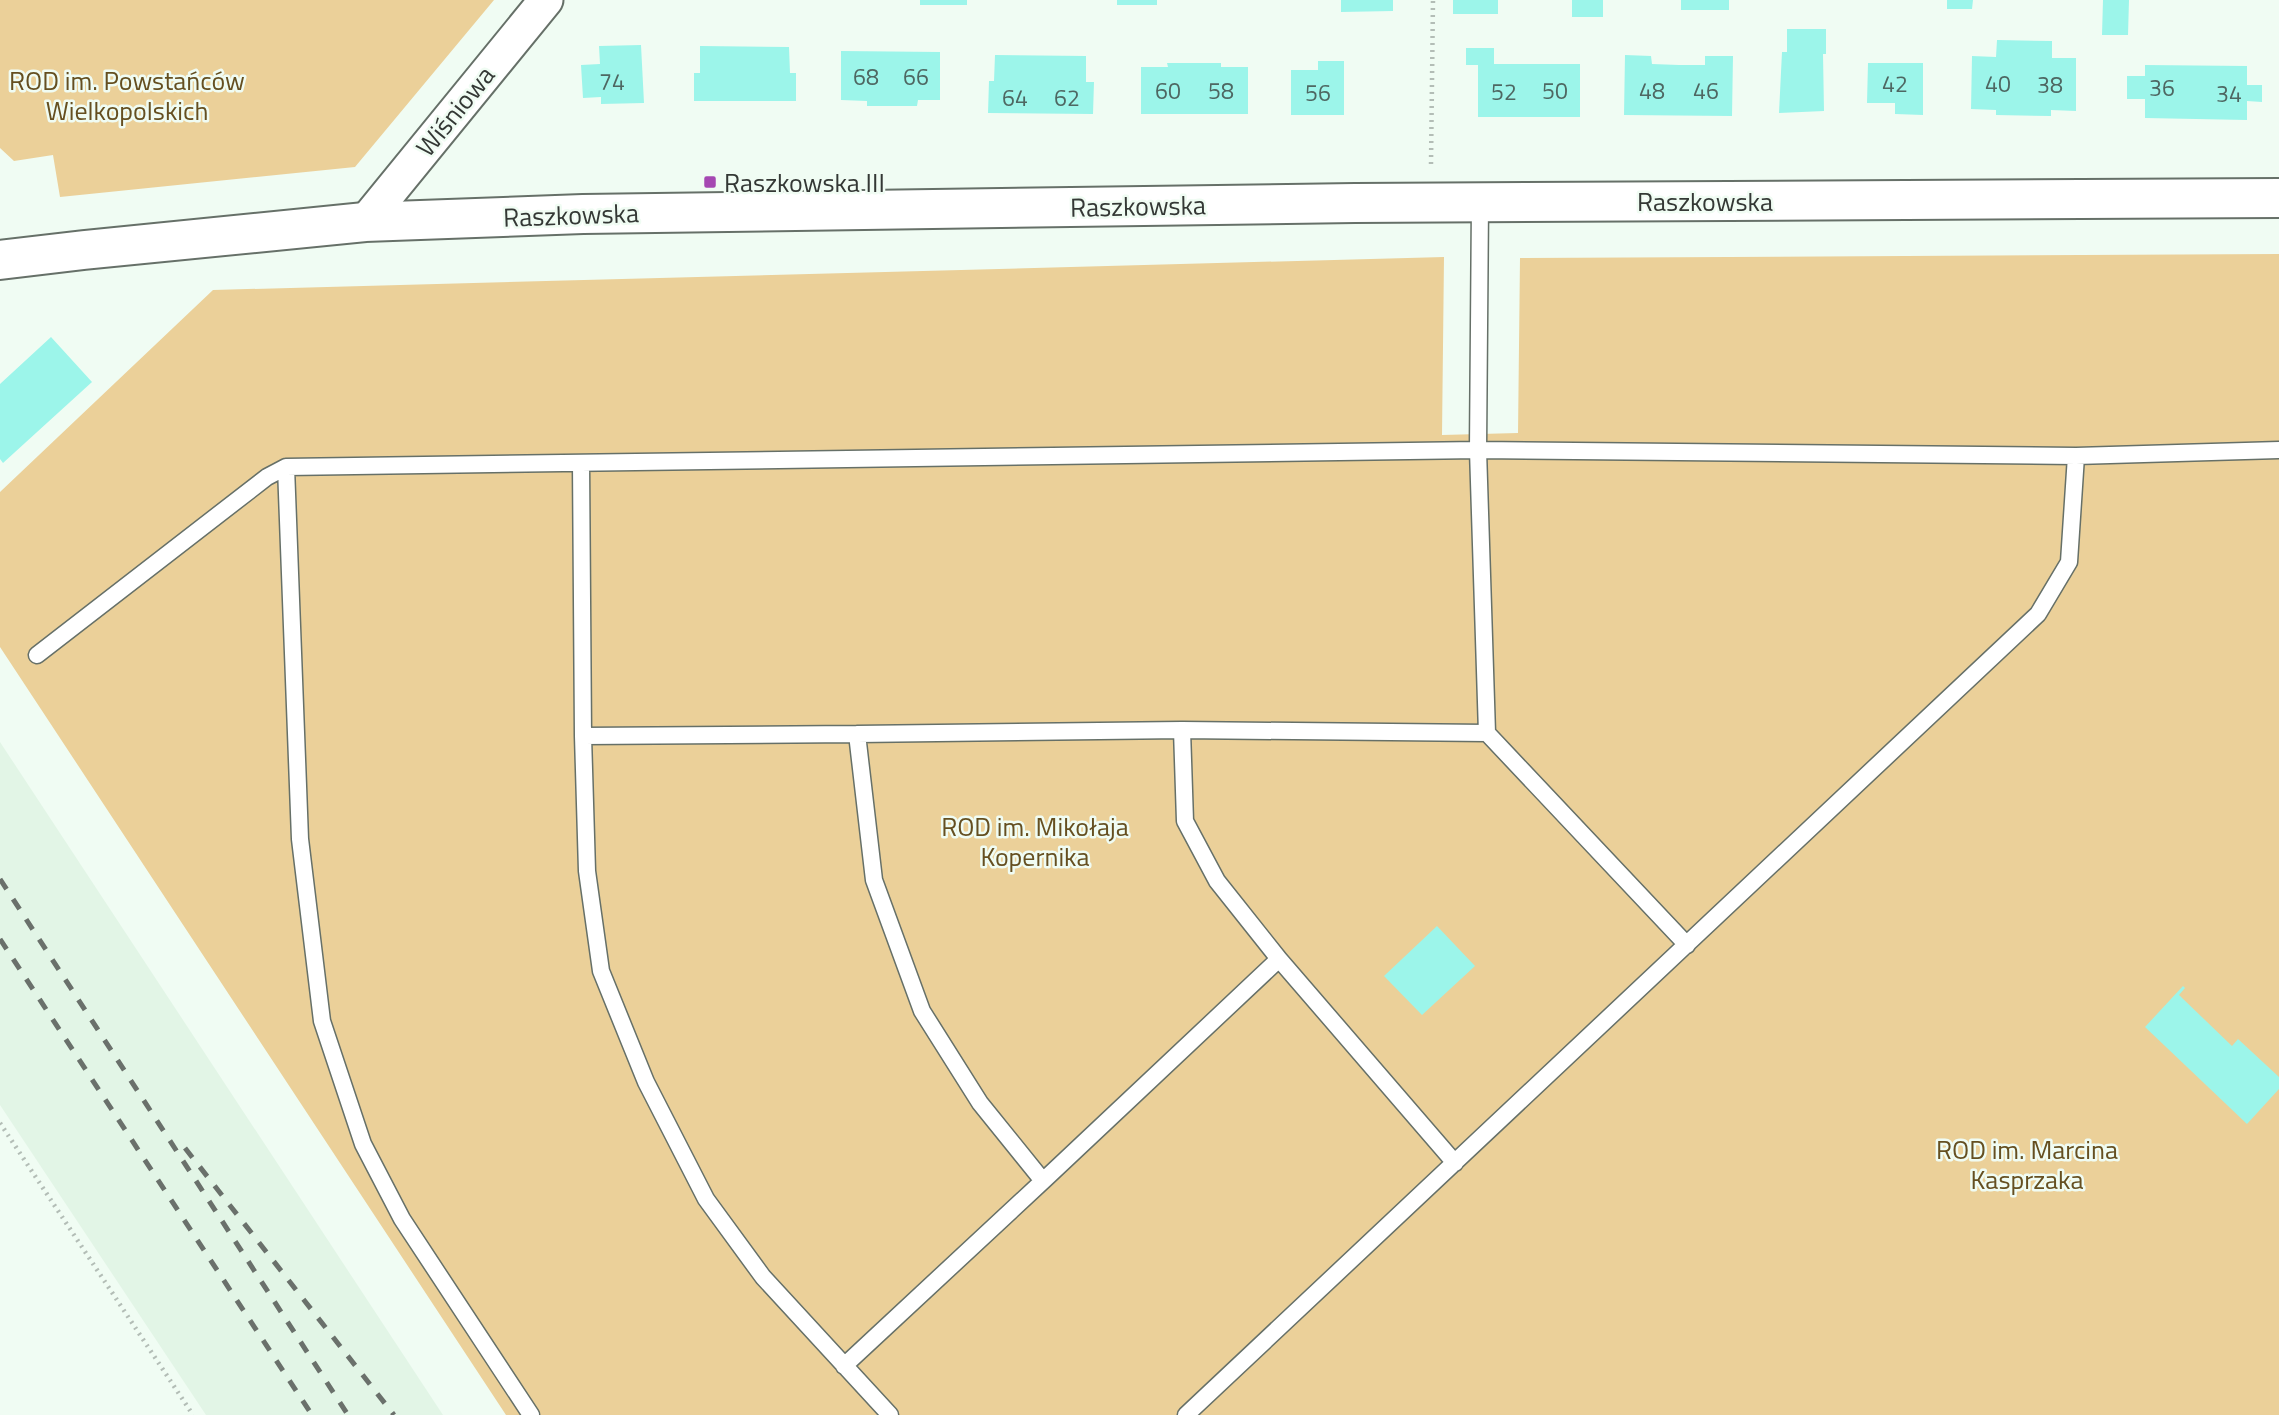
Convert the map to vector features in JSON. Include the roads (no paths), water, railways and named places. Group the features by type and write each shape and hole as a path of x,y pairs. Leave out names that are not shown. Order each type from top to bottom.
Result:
{"street":[{"name":"Wiśniowa","path":"365,222 546,0"},
{"name":"Raszkowska","path":"0,260 365,222 583,214 1480,203 2279,198"}],"lane":[{"path":"1480,203 1478,450 1487,733 1687,945"},
{"path":"37,655 267,477 286,467 1478,450 2076,456 2279,450"},
{"path":"1186,1415 2038,614 2069,562 2076,456"},
{"path":"581,463 587,871 601,971 646,1082 706,1199 763,1278 890,1415"},
{"path":"286,467 300,839 322,1021 363,1144 402,1219 531,1415"},
{"path":"583,736 1182,730 1487,733"},
{"path":"1182,730 1185,821 1217,881 1279,959 1455,1163"},
{"path":"858,734 874,880 922,1011 980,1103 1043,1181"},
{"path":"844,1366 1279,959"}],"railway":[{"path":"0,879 348,1415"},
{"path":"0,939 312,1415"},
{"path":"185,1148 394,1415"}],"place":[{"name":"Raszkowska III","path":"710,182"}],"park label":[{"name":"ROD im. Powstańców Wielkopolskich","path":"127,95"},
{"name":"ROD im. Mikołaja Kopernika","path":"1035,841"},
{"name":"ROD im. Marcina Kasprzaka","path":"2027,1164"}]}
